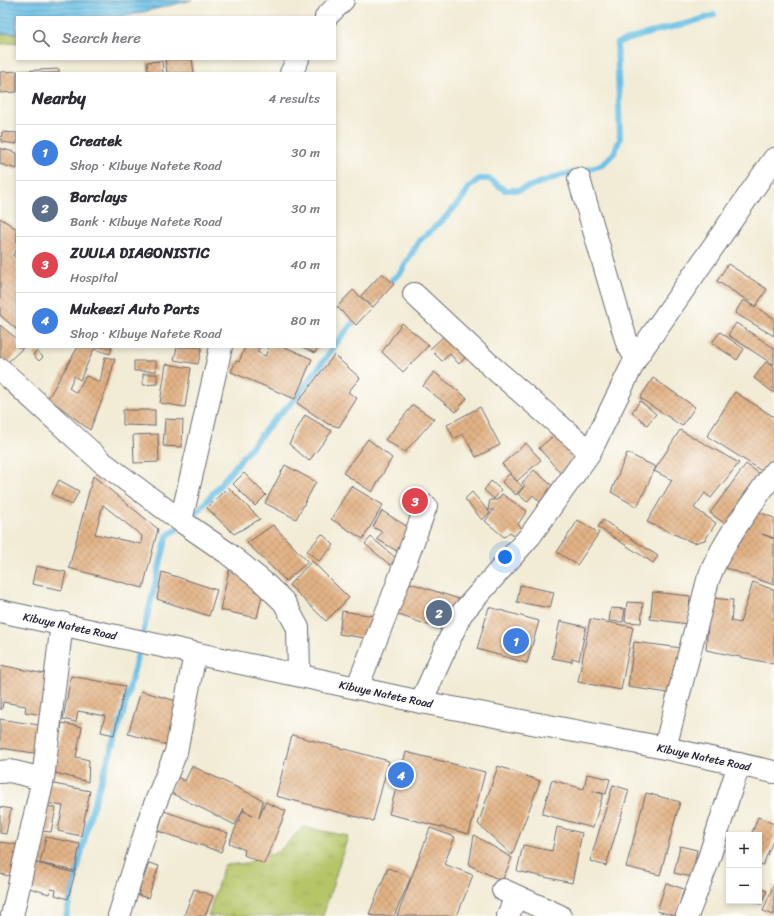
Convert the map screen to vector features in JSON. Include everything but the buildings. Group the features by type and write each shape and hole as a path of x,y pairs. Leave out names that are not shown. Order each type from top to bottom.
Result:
{"street":[{"path":"327,16 343,0"},
{"path":"292,72 298,60"},
{"path":"421,702 460,614 530,536 590,452 636,358 774,159"},
{"path":"579,179 627,343 636,358"},
{"path":"414,294 491,366 590,452"},
{"path":"181,521 221,348"},
{"path":"0,369 102,462 181,521 226,552 262,580 284,602 298,628 298,675"},
{"path":"665,748 708,580 714,563 774,472"},
{"path":"357,688 426,506"},
{"name":"Kibuye Natete Road","path":"0,611 62,623 195,654 421,702 665,748 774,772"},
{"path":"12,916 43,779 62,623"},
{"path":"119,916 151,814 176,752 195,654"},
{"path":"687,916 707,864 739,764"},
{"path":"0,772 10,771 43,779"},
{"path":"508,916 510,893 560,916"}],"green space":[{"path":"16,33 16,43 0,44 0,34"},
{"path":"303,827 348,836 323,916 208,916 224,865 246,863 278,852"}],"water":[{"path":"0,0 192,0 127,16 16,16 16,33 0,34"}],"waterway":[{"path":"385,286 401,272 419,241 443,220 462,199 468,188 479,179 489,179 505,190 519,190 562,175 584,171 602,165 614,153 620,139 617,43 714,15"},
{"path":"336,344 358,316"},
{"path":"188,520 200,509 272,422 295,399 333,348"},
{"path":"66,916 92,809 123,714 167,536 181,526"}],"place":[{"name":"ZUULA DIAGONISTIC","path":"415,501"},
{"name":"Barclays","path":"439,613"},
{"name":"Createk","path":"516,641"},
{"name":"Mukeezi Auto Parts","path":"401,775"}]}
